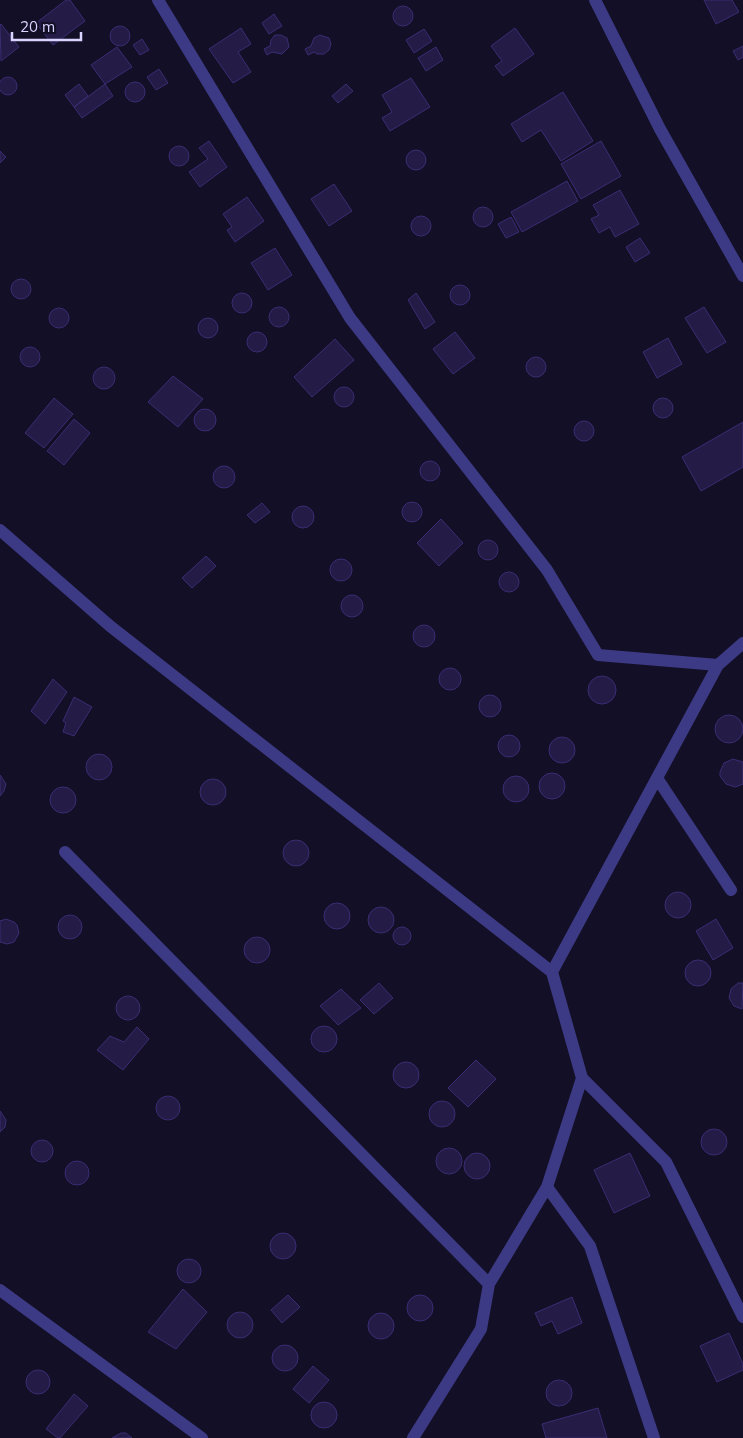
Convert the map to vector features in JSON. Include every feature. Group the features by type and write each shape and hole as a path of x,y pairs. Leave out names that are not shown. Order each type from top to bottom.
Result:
{"street":[{"path":"158,0 350,318 547,570 598,655 718,665"},
{"path":"595,0 660,129 743,276"},
{"path":"0,530 110,626 552,972 582,1078 666,1162 743,1316"},
{"path":"552,972 718,665 743,643"},
{"path":"657,778 731,890"},
{"path":"65,852 489,1284"},
{"path":"416,1436 481,1329 489,1284 547,1187 582,1078"},
{"path":"547,1187 590,1246 654,1438"},
{"path":"0,1290 202,1438"}],"building":[{"path":"66,0 70,0 85,21 53,45 36,23"},
{"path":"704,0 732,0 739,12 716,24"},
{"path":"403,6 410,9 413,16 410,23 403,26 396,23 393,16 396,9"},
{"path":"274,14 282,26 269,34 262,23"},
{"path":"0,25 19,47 1,61"},
{"path":"120,26 127,29 130,36 127,43 120,46 113,43 110,36 113,29"},
{"path":"241,28 251,44 238,52 251,72 233,83 209,49"},
{"path":"515,28 534,54 503,76 495,66 502,61 491,46"},
{"path":"424,29 432,41 414,53 406,40"},
{"path":"275,35 287,38 289,47 282,54 272,52 267,55 264,49 270,46 271,40"},
{"path":"320,35 329,38 331,44 329,50 324,54 314,52 308,55 305,49 311,46 314,38"},
{"path":"142,39 149,50 140,55 133,45"},
{"path":"743,46 743,57 738,60 733,51"},
{"path":"117,47 132,67 105,84 91,65"},
{"path":"436,47 443,60 426,71 418,58"},
{"path":"159,69 168,83 156,90 147,77"},
{"path":"4,77 12,77 17,82 15,93 4,95 -1,90 -1,82"},
{"path":"411,78 430,107 390,131 382,118 392,112 382,95"},
{"path":"135,82 142,85 145,92 142,99 135,102 128,99 125,92 128,85"},
{"path":"79,84 88,96 74,107 65,95"},
{"path":"105,84 113,96 82,118 74,107"},
{"path":"346,84 353,91 338,103 332,96"},
{"path":"563,92 593,141 561,161 541,130 522,142 511,124"},
{"path":"209,141 227,167 200,187 189,172 208,159 199,148"},
{"path":"601,141 621,176 581,199 561,164"},
{"path":"179,146 186,149 189,156 186,163 179,166 172,163 169,156 172,149"},
{"path":"416,150 423,153 426,160 423,167 416,170 409,167 406,160 409,153"},
{"path":"0,151 6,157 0,163"},
{"path":"567,181 578,201 522,232 511,212"},
{"path":"334,184 352,211 329,226 311,199"},
{"path":"620,190 639,224 615,237 610,227 599,233 591,219 599,215 593,205"},
{"path":"247,197 264,221 235,242 227,230 232,227 223,214"},
{"path":"483,207 490,210 493,217 490,224 483,227 476,224 473,217 476,210"},
{"path":"421,216 428,219 431,226 428,233 421,236 414,233 411,226 414,219"},
{"path":"511,217 519,232 506,238 498,224"},
{"path":"640,238 650,253 635,262 626,247"},
{"path":"275,248 292,275 268,290 251,263"},
{"path":"21,279 28,282 31,289 28,296 21,299 14,296 11,289 14,282"},
{"path":"460,285 467,288 470,295 467,302 460,305 453,302 450,295 453,288"},
{"path":"242,293 249,296 252,303 249,310 242,313 235,310 232,303 235,296"},
{"path":"416,293 435,322 425,329 408,300"},
{"path":"279,307 286,310 289,317 286,324 279,327 272,324 269,317 272,310"},
{"path":"704,307 726,342 707,353 685,318"},
{"path":"59,308 66,311 69,318 66,325 59,328 52,325 49,318 52,311"},
{"path":"208,318 215,321 218,328 215,335 208,338 201,335 198,328 201,321"},
{"path":"257,332 264,335 267,342 264,349 257,352 250,349 247,342 250,335"},
{"path":"455,332 475,358 453,374 433,349"},
{"path":"668,338 682,364 657,378 643,352"},
{"path":"335,339 354,360 312,397 294,377"},
{"path":"30,347 37,350 40,357 37,364 30,367 23,364 20,357 23,350"},
{"path":"536,357 543,360 546,367 543,374 536,377 529,374 526,367 529,360"},
{"path":"104,367 112,370 115,378 112,386 104,389 96,386 93,378 96,370"},
{"path":"173,376 203,399 178,427 148,402"},
{"path":"344,387 351,390 354,397 351,404 344,407 337,404 334,397 337,390"},
{"path":"54,398 73,414 44,448 25,433"},
{"path":"663,398 670,401 673,408 670,415 663,418 656,415 653,408 656,401"},
{"path":"205,409 213,412 216,420 213,428 205,431 197,428 194,420 197,412"},
{"path":"74,419 90,433 64,465 47,451"},
{"path":"584,421 591,424 594,431 591,438 584,441 577,438 574,431 577,424"},
{"path":"743,422 743,467 701,491 682,457"},
{"path":"430,461 437,464 440,471 437,478 430,481 423,478 420,471 423,464"},
{"path":"224,466 232,469 235,477 232,485 224,488 216,485 213,477 216,469"},
{"path":"412,502 419,505 422,512 419,519 412,522 405,519 402,512 405,505"},
{"path":"262,503 270,512 255,523 247,515"},
{"path":"303,506 311,509 314,517 311,525 303,528 295,525 292,517 295,509"},
{"path":"441,519 463,543 439,566 417,543"},
{"path":"488,540 495,543 498,550 495,557 488,560 481,557 478,550 481,543"},
{"path":"206,556 216,566 192,588 182,578"},
{"path":"341,559 349,562 352,570 349,578 341,581 333,578 330,570 333,562"},
{"path":"509,572 516,575 519,582 516,589 509,592 502,589 499,582 502,575"},
{"path":"352,595 360,598 363,606 360,614 352,617 344,614 341,606 344,598"},
{"path":"424,625 432,628 435,636 432,644 424,647 416,644 413,636 416,628"},
{"path":"450,668 458,671 461,679 458,687 450,690 442,687 439,679 442,671"},
{"path":"602,676 612,680 616,690 612,700 602,704 592,700 588,690 592,680"},
{"path":"53,679 67,692 45,724 31,711"},
{"path":"490,695 498,698 501,706 498,714 490,717 482,714 479,706 482,698"},
{"path":"74,697 92,707 74,736 63,732 66,723 63,721"},
{"path":"729,715 739,719 743,729 739,739 729,743 719,739 715,729 719,719"},
{"path":"509,735 517,738 520,746 517,754 509,757 501,754 498,746 501,738"},
{"path":"562,737 571,741 575,750 571,759 562,763 553,759 549,750 553,741"},
{"path":"99,754 108,758 112,767 108,776 99,780 90,776 86,767 90,758"},
{"path":"733,759 743,762 743,784 735,787 726,784 720,776 724,763"},
{"path":"552,773 561,777 565,786 561,795 552,799 543,795 539,786 543,777"},
{"path":"0,775 6,784 0,796"},
{"path":"516,776 525,780 529,789 525,798 516,802 507,798 503,789 507,780"},
{"path":"213,779 222,783 226,792 222,801 213,805 204,801 200,792 204,783"},
{"path":"63,787 72,791 76,800 72,809 63,813 54,809 50,800 54,791"},
{"path":"296,840 305,844 309,853 305,862 296,866 287,862 283,853 287,844"},
{"path":"678,892 687,896 691,905 687,914 678,918 669,914 665,905 669,896"},
{"path":"337,903 346,907 350,916 346,925 337,929 328,925 324,916 328,907"},
{"path":"381,907 390,911 394,920 390,929 381,933 372,929 368,920 372,911"},
{"path":"70,915 79,918 82,927 79,936 70,939 61,936 58,927 61,918"},
{"path":"6,919 17,925 19,933 14,942 7,944 0,942 0,921"},
{"path":"716,919 733,948 713,960 696,931"},
{"path":"402,927 408,930 411,936 408,942 402,945 396,942 393,936 396,930"},
{"path":"257,937 266,941 270,950 266,959 257,963 248,959 244,950 248,941"},
{"path":"698,960 707,964 711,973 707,982 698,986 689,982 685,973 689,964"},
{"path":"379,983 393,998 374,1014 360,1000"},
{"path":"738,983 743,983 742,1009 734,1006 729,998 731,989"},
{"path":"341,989 361,1008 338,1025 320,1006"},
{"path":"128,996 137,999 140,1008 137,1017 128,1020 119,1017 116,1008 119,999"},
{"path":"324,1026 333,1030 337,1039 333,1048 324,1052 315,1048 311,1039 315,1030"},
{"path":"137,1027 149,1039 123,1070 97,1050 110,1036 124,1042"},
{"path":"476,1060 496,1079 468,1107 448,1088"},
{"path":"406,1062 415,1066 419,1075 415,1084 406,1088 397,1084 393,1075 397,1066"},
{"path":"168,1096 177,1099 180,1108 177,1117 168,1120 159,1117 156,1108 159,1099"},
{"path":"442,1101 451,1105 455,1114 451,1123 442,1127 433,1123 429,1114 433,1105"},
{"path":"0,1111 6,1120 5,1127 0,1132"},
{"path":"714,1129 723,1133 727,1142 723,1151 714,1155 705,1151 701,1142 705,1133"},
{"path":"38,1140 46,1140 53,1147 53,1155 46,1162 38,1162 31,1155 31,1147"},
{"path":"449,1148 458,1152 462,1161 458,1170 449,1174 440,1170 436,1161 440,1152"},
{"path":"477,1153 486,1157 490,1166 486,1175 477,1179 468,1175 464,1166 468,1157"},
{"path":"630,1153 650,1196 614,1213 594,1170"},
{"path":"77,1161 86,1164 89,1173 86,1182 77,1185 68,1182 65,1173 68,1164"},
{"path":"283,1233 292,1237 296,1246 292,1255 283,1259 274,1255 270,1246 274,1237"},
{"path":"189,1259 198,1262 201,1271 198,1280 189,1283 180,1280 177,1271 180,1262"},
{"path":"183,1289 207,1312 176,1349 148,1332"},
{"path":"288,1295 300,1307 282,1323 271,1310"},
{"path":"420,1295 429,1299 433,1308 429,1317 420,1321 411,1317 407,1308 411,1299"},
{"path":"572,1297 582,1323 558,1334 552,1321 541,1326 535,1313"},
{"path":"240,1312 249,1316 253,1325 249,1334 240,1338 231,1334 227,1325 231,1316"},
{"path":"381,1313 390,1317 394,1326 390,1335 381,1339 372,1335 368,1326 372,1317"},
{"path":"729,1333 743,1364 743,1370 717,1382 700,1346"},
{"path":"285,1345 294,1349 298,1358 294,1367 285,1371 276,1367 272,1358 276,1349"},
{"path":"313,1366 329,1380 309,1403 293,1389"},
{"path":"38,1370 47,1373 50,1382 47,1391 38,1394 29,1391 26,1382 29,1373"},
{"path":"559,1380 568,1384 572,1393 568,1402 559,1406 550,1402 546,1393 550,1384"},
{"path":"74,1394 88,1406 58,1438 46,1429"},
{"path":"324,1402 333,1406 337,1415 333,1424 324,1428 315,1424 311,1415 315,1406"},
{"path":"598,1408 607,1438 546,1438 542,1424"},
{"path":"121,1433 126,1433 132,1438 112,1438"}]}
